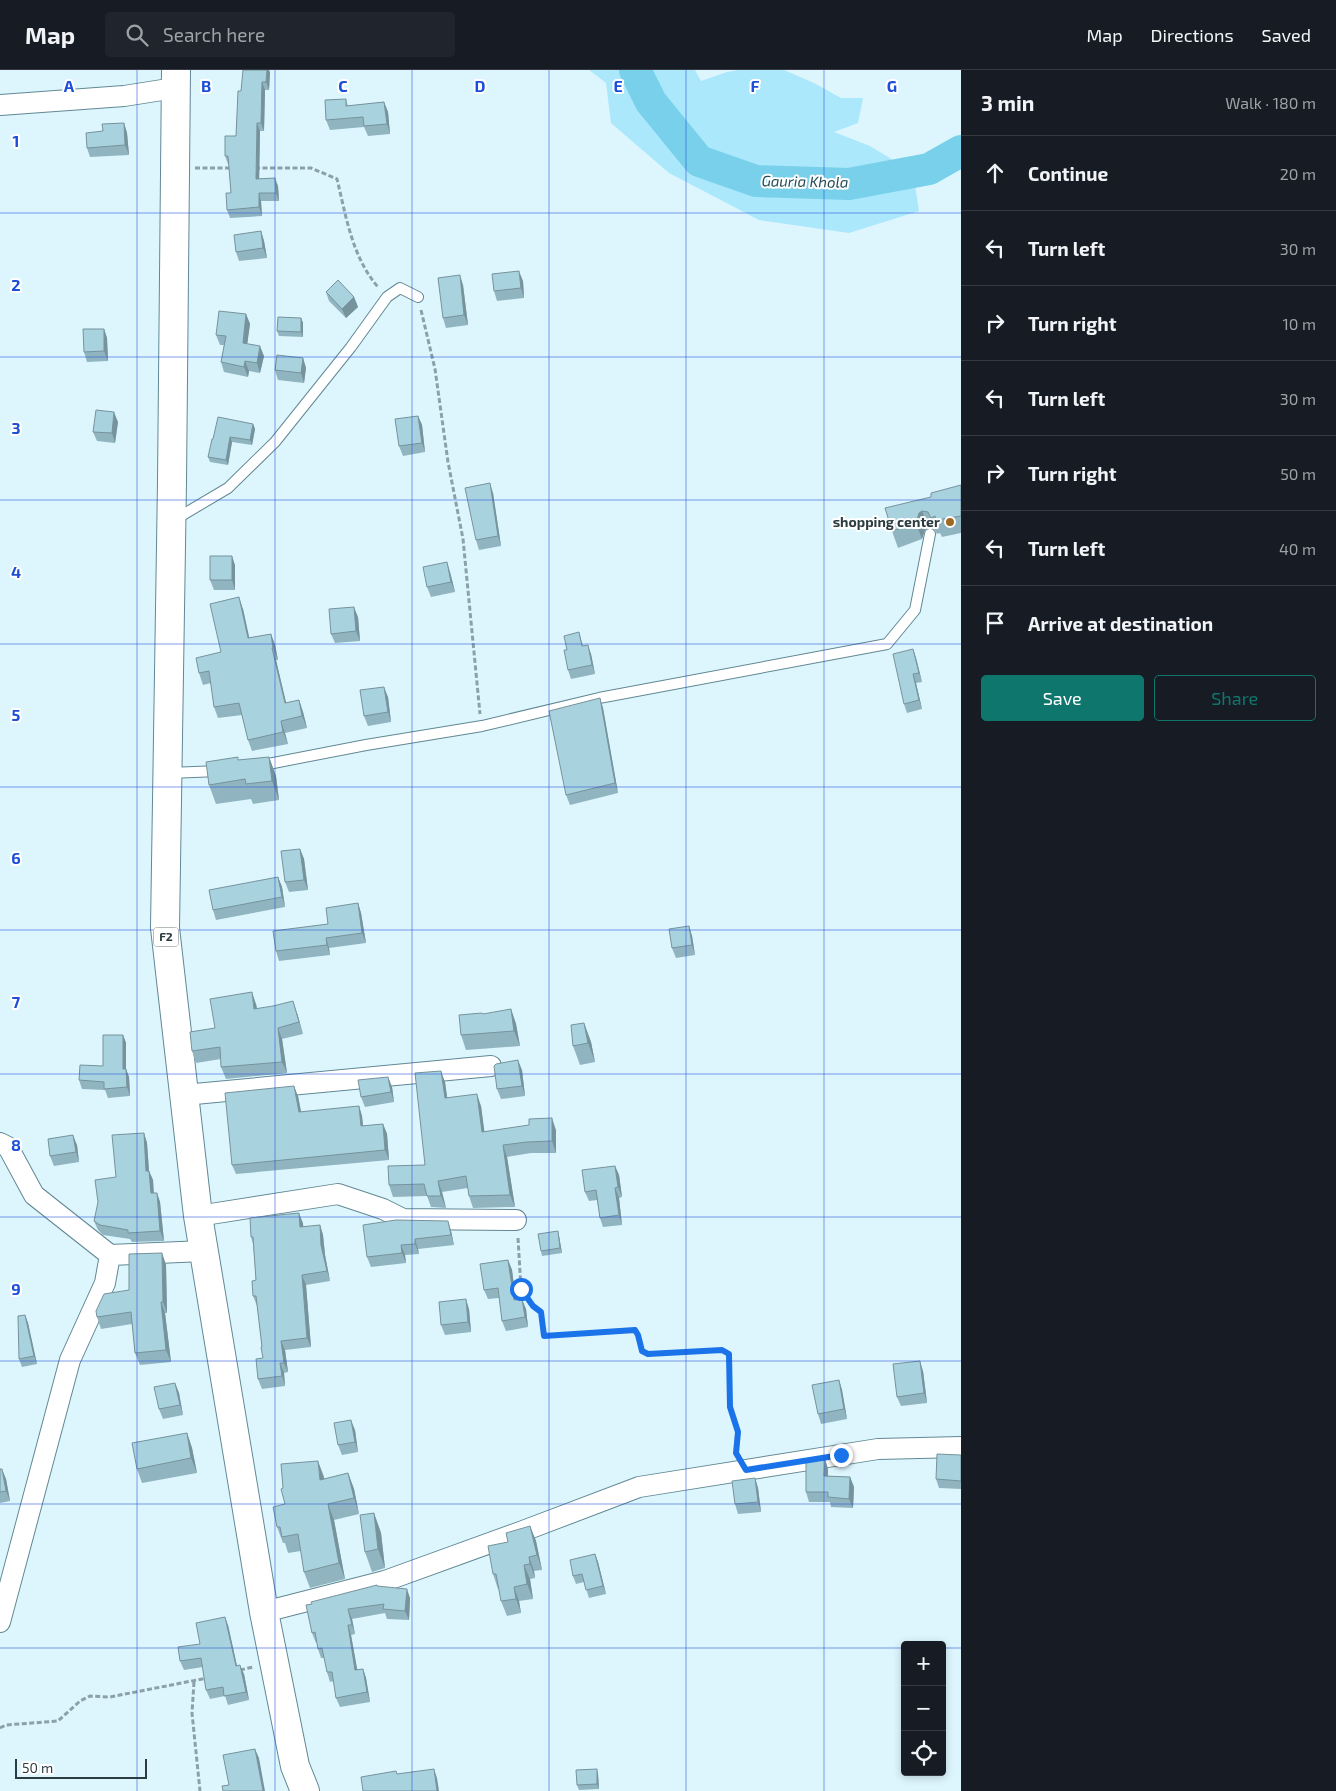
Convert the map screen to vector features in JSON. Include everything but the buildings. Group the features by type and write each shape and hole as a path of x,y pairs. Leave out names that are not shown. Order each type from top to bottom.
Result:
{"main road":[{"name":"F2","path":"176,79 172,522 165,928 198,1216 264,1612 295,1766 305,1791"}],"street":[{"path":"0,105 124,96 176,79"},
{"path":"184,1095 491,1066"},
{"path":"0,1143 8,1147 34,1195 110,1255 204,1251"},
{"path":"198,1216 338,1194 383,1209 403,1219 516,1220"},
{"path":"0,1622 70,1360 105,1283 110,1255"},
{"path":"264,1612 385,1581 639,1487 878,1449 961,1447"}],"lane":[{"path":"172,522 228,488 275,442 351,347 387,297 400,288 418,298"},
{"path":"246,768 366,745 482,726 599,698 887,644 915,610 930,534"},
{"path":"168,773 231,770"}],"path":[{"path":"174,168 233,168"},
{"path":"253,168 311,168 337,179 350,233 368,274 387,297"},
{"path":"418,298 435,369 448,462 463,539 482,726"},
{"path":"516,1220 521,1289 533,1306 541,1312 544,1336 635,1330 642,1351 648,1354 722,1350 729,1354 730,1407 738,1432 736,1453 746,1470"},
{"path":"238,1670 274,1662"},
{"path":"0,1728 6,1725 58,1721 80,1701 90,1696 110,1697 194,1682 211,1677"},
{"path":"194,1682 192,1713 200,1791"}],"shaded area":[{"path":"589,70 695,70 701,81 738,70 784,70 814,83 841,98 863,98 858,123 834,132 870,146 913,172 919,211 849,233 759,220 669,173 611,123 606,83"}],"waterway":[{"name":"Gauria Khola","path":"635,70 651,102 699,161 756,181 849,184 929,169 961,151"}],"place":[{"name":"shopping center","path":"950,522"}],"route":[{"path":"521,1289 533,1306 541,1312 544,1336 635,1330 642,1351 648,1354 722,1350 729,1354 730,1407 738,1432 736,1453 746,1470 841,1455"}]}
